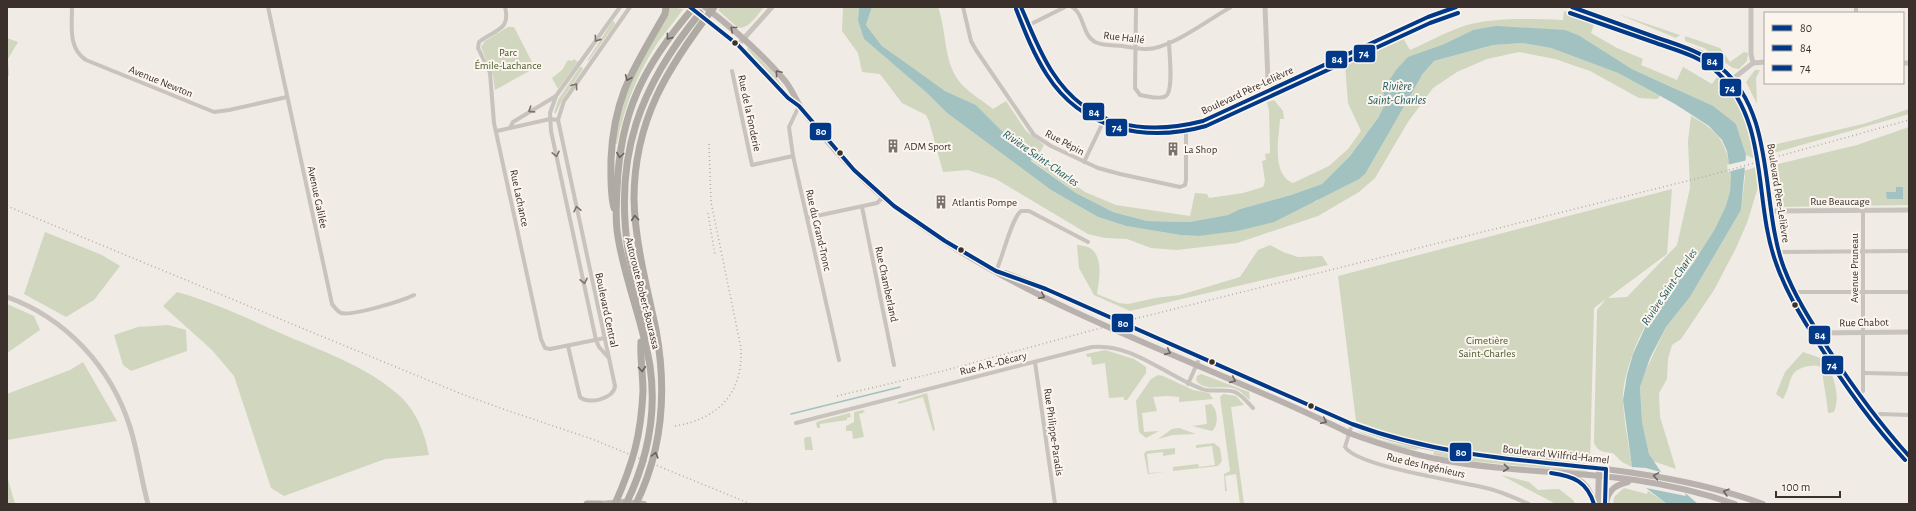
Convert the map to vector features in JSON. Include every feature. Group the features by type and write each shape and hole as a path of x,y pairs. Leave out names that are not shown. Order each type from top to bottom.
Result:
{"highway":[{"path":"616,212 611,198 611,172 612,143 617,113 627,80 665,14 666,7"},
{"name":"Autoroute Robert-Bourassa","path":"626,504 644,459 651,419 651,386 649,360 622,259 616,212 621,146 632,103 653,60 694,7"},
{"name":"Autoroute Robert-Bourassa","path":"636,504 647,480 658,443 662,416 662,373 655,325 637,237 634,198 636,167 648,116 661,83 677,56 714,7"},
{"path":"649,360 647,334 628,249 626,222 626,173 644,98 659,68 677,42 698,16"},
{"path":"626,222 641,284 655,325"},
{"path":"616,504 631,467 641,417 642,330"},
{"path":"642,504 647,480"},
{"path":"587,504 600,504"}],"main road":[{"name":"Boulevard Wilfrid-Hamel","path":"690,7 698,16 714,24 738,45 788,98 799,106 844,161 883,196 932,232 996,271 1043,296 1349,433 1387,446 1440,460 1635,480 1686,491 1735,504"},
{"name":"Boulevard Wilfrid-Hamel","path":"705,7 745,38 786,83 794,94 799,106"},
{"name":"Boulevard Père-Lelièvre","path":"1021,7 1046,61 1059,81 1076,99 1104,118 1127,126 1150,130 1186,127 1205,120 1428,17 1456,7"},
{"name":"Boulevard Père-Lelièvre","path":"1572,7 1698,52 1717,63 1734,78 1747,99 1758,126 1770,211 1779,252 1794,292 1818,333 1858,394 1874,416 1909,456"},
{"name":"Boulevard Wilfrid-Hamel","path":"996,271 1046,289 1352,424 1391,439 1438,450 1630,472 1681,481 1729,492 1763,504"},
{"path":"1599,468 1602,477 1605,504"},
{"path":"1598,504 1602,477 1606,469"},
{"path":"1555,473 1584,482 1590,491 1594,504"},
{"path":"1605,504 1608,494 1614,487 1635,480"},
{"path":"600,504 629,502 642,504"}],"street":[{"name":"Avenue Newton","path":"72,7 73,44 79,55 86,60 214,112 287,97"},
{"name":"Avenue Galilée","path":"268,7 332,304 336,310 348,313 403,301 414,295"},
{"name":"Rue Lachance","path":"505,7 508,18 506,24 485,37 478,45 490,73 497,131 541,339 545,348 550,349 605,338"},
{"name":"Boulevard Central","path":"608,357 599,347 596,340 550,113 556,96 620,7"},
{"name":"Boulevard Central","path":"608,357 558,120 564,101 630,7"},
{"path":"738,45 772,7"},
{"name":"Rue Pépin","path":"964,7 971,41 976,50 1028,129 1041,140 1084,162 1146,181 1180,187 1185,185 1186,180 1186,127"},
{"path":"1029,25 1065,7"},
{"name":"Rue Hallé","path":"1072,7 1077,13 1088,36 1095,42 1103,45 1147,49 1169,42 1192,31 1230,7"},
{"path":"1136,7 1135,88 1137,93 1147,96 1161,97 1166,96 1169,92 1171,83 1169,42"},
{"path":"1265,7 1268,81 1271,90"},
{"path":"1751,7 1751,54 1753,63"},
{"path":"612,17 620,22"},
{"path":"581,62 588,66"},
{"path":"1734,78 1753,63 1764,62"},
{"name":"Rue de la Fonderie","path":"732,72 752,165 792,156"},
{"path":"510,128 513,122 556,96"},
{"name":"Rue du Grand-Tronc","path":"799,106 789,127 792,156 808,218 839,360"},
{"path":"1084,162 1104,118"},
{"path":"497,131 550,119 558,120"},
{"path":"808,218 877,203 883,196"},
{"name":"Rue Chamberland","path":"862,207 894,365"},
{"name":"Avenue Pruneau","path":"1858,394 1864,391 1863,210"},
{"name":"Rue Beaucage","path":"1770,211 1909,210"},
{"path":"996,271 1004,254 1014,218 1021,211 1029,211 1088,242"},
{"path":"573,231 581,229"},
{"path":"1779,252 1909,251"},
{"path":"1794,292 1909,292"},
{"path":"7,297 36,310 61,326 85,348 103,370 119,398 128,421 148,504"},
{"name":"Rue Chabot","path":"1818,333 1909,332"},
{"path":"568,346 578,393 583,400 609,397 612,394 615,386 608,357"},
{"name":"Rue A.R.-Décary","path":"796,423 1092,346 1103,346 1141,358 1188,384 1210,391 1236,392 1253,408"},
{"path":"1188,384 1200,357"},
{"name":"Rue Philippe-Paradis","path":"1035,362 1054,504"},
{"path":"1864,374 1909,374"},
{"path":"1874,416 1880,414 1909,414"},
{"name":"Rue des Ingénieurs","path":"1352,424 1345,447 1347,450 1384,466 1411,473 1488,488 1529,504"}],"green space":[{"path":"669,7 683,9 650,54 632,91 623,117 617,144 614,144 624,94"},
{"path":"721,7 764,7 749,25 741,28 737,27 718,10"},
{"path":"859,7 858,21 864,39 928,94 947,113 1051,190 1098,217 1126,226 1180,235 1198,236 1317,201 1434,61 1493,45 1522,43 1551,48 1618,73 1660,96 1657,99 1639,98 1590,71 1555,59 1519,52 1487,59 1457,72 1433,88 1408,122 1375,178 1359,192 1318,216 1237,243 1177,250 1151,248 1127,239 1105,238 1088,234 996,179 968,170 943,172 926,115 902,103 880,74 862,72 858,53 842,31 843,8"},
{"path":"872,7 938,7 950,64 959,81 970,92 993,109 1006,101 1026,131 1044,145 1036,159 1085,192 1116,205 1190,216 1195,193 1207,194 1209,198 1243,193 1263,187 1265,181 1262,161 1266,160 1265,154 1270,153 1269,111 1267,102 1274,100 1283,111 1284,119 1280,119 1278,145 1279,164 1286,178 1293,183 1329,166 1348,149 1361,131 1348,103 1345,65 1403,38 1410,50 1450,31 1475,23 1513,19 1563,20 1564,11 1595,21 1591,33 1617,48 1643,59 1641,65 1677,80 1683,67 1712,84 1719,74 1737,95 1747,112 1754,130 1756,157 1755,159 1746,155 1736,124 1674,88 1632,69 1580,36 1473,30 1442,45 1383,90 1385,104 1378,118 1350,156 1322,184 1291,195 1240,209 1228,215 1189,222 1147,221 1113,212 1076,193 1031,160 1027,154 976,105 945,91 882,46 866,25"},
{"path":"1618,14 1680,35 1676,38"},
{"path":"614,21 615,24 587,61 612,22"},
{"name":"Parc Émile-Lachance","path":"508,27 514,27 535,68 495,90 493,76 481,47 485,41"},
{"path":"1685,36 1720,48 1730,62 1744,52 1748,53 1747,61 1739,69 1733,68 1704,48 1685,41"},
{"path":"7,38 18,42 8,59 9,75 7,79"},
{"path":"748,47 772,71 787,93 747,49"},
{"path":"574,59 578,62 558,89 552,78 562,70 568,60 572,61"},
{"path":"580,67 583,69 563,98 556,113 554,113 558,100"},
{"path":"1755,70 1760,70 1756,78 1757,104 1746,82"},
{"path":"1909,109 1909,114 1777,152 1769,151 1768,146 1863,124"},
{"name":"Cimetière Saint-Charles","path":"1691,116 1713,130 1722,142 1730,167 1731,188 1726,209 1716,228 1704,247 1650,318 1636,344 1623,389 1624,418 1632,467 1622,462 1613,453 1599,450 1594,443 1597,310 1606,299 1594,308 1590,463 1546,460 1447,448 1411,441 1356,421 1338,276 1672,189 1667,254 1608,298 1627,297 1677,245 1690,188 1688,141"},
{"path":"1909,127 1909,205 1779,207 1775,203 1770,166 1857,145"},
{"path":"1756,167 1759,184 1747,223 1736,248 1714,290 1681,339 1672,345 1668,359 1667,379 1659,393 1660,417 1676,469 1653,461 1649,454 1642,422 1640,387 1645,372 1666,327 1690,297 1741,210 1745,177 1744,171"},
{"path":"45,232 102,255 120,266 94,300 66,317 24,294"},
{"path":"1077,245 1090,248 1097,257 1100,269 1097,294 1119,303 1128,304 1155,298 1180,295 1240,277 1258,250 1270,245 1283,252 1298,257 1322,256 1328,265 1130,311 1094,295 1079,268"},
{"path":"177,292 206,301 333,355 348,362 390,387 412,410 423,432 429,455 385,459 284,496 271,488 234,376 212,350 163,306"},
{"path":"7,304 34,316 40,330 7,353"},
{"path":"168,325 186,330 187,351 131,371 123,365 114,335 138,327"},
{"path":"1105,350 1134,359 1146,367 1146,373 1127,400 1124,400 1124,397 1109,398 1105,363 1092,365 1091,357 1087,357 1086,354"},
{"path":"1803,352 1826,360 1836,392 1837,399 1834,412 1828,413 1822,368 1814,365 1802,368 1793,374 1783,399 1776,394 1785,372"},
{"path":"83,362 117,421 7,440 7,394 70,370"},
{"path":"1201,374 1249,392 1250,400 1240,391 1235,389 1225,387 1209,387 1200,384 1196,380 1197,376"},
{"path":"1158,375 1193,390 1209,393 1213,399 1179,402 1179,397 1153,397 1157,411 1142,413 1144,432 1159,431 1146,438 1139,432 1136,401 1151,379"},
{"path":"927,393 935,430 933,431 923,397 898,404 898,402"},
{"path":"1223,394 1236,396 1244,405 1231,407 1244,504 1240,504 1236,474 1225,476 1227,491 1225,491 1224,474 1230,471 1220,397"},
{"path":"1211,404 1216,413 1217,422 1212,431 1192,426 1207,424 1205,405"},
{"path":"863,410 865,412 859,414 864,437 853,439 852,431 846,431 846,426 854,422 854,412"},
{"path":"850,413 851,417 847,418 847,420 820,424 820,428 817,428 816,423 819,421"},
{"path":"1179,428 1196,434 1173,435 1158,439 1172,429"},
{"path":"1358,431 1380,440 1420,449 1415,450 1398,447 1370,437"},
{"path":"806,437 811,437 813,450 805,450 804,439"},
{"path":"1214,443 1220,448 1222,461 1218,466 1173,471 1173,467 1198,464 1199,467 1215,465 1212,446 1196,448 1196,445"},
{"path":"1175,448 1175,454 1163,456 1163,452 1147,454 1149,473 1165,472 1148,474 1144,454 1146,451"},
{"path":"1434,452 1568,467 1587,470 1587,472 1470,461 1437,456 1433,454"},
{"path":"1501,475 1529,482 1538,490 1559,489 1573,500 1575,504 1556,504"},
{"path":"7,476 15,504 7,504"},
{"path":"1624,488 1647,494 1648,491 1667,504 1613,504 1614,497"}],"water":[{"name":"Rivière Saint-Charles","path":"859,7 872,7 866,25 882,46 945,91 976,105 1014,143 1027,153 1030,153 1032,156 1031,161 1076,193 1113,212 1147,221 1189,222 1228,215 1240,209 1291,195 1322,184 1350,156 1378,118 1385,104 1383,90 1396,70 1408,57 1442,45 1473,30 1496,26 1565,30 1580,36 1632,69 1713,106 1736,124 1746,155 1741,210 1690,297 1666,327 1650,358 1640,387 1642,422 1649,454 1661,472 1698,504 1667,504 1637,481 1632,467 1623,400 1627,375 1633,354 1650,317 1694,262 1715,229 1726,206 1730,192 1731,176 1727,151 1722,140 1709,126 1675,104 1618,73 1551,48 1522,43 1493,45 1434,61 1422,75 1365,174 1359,179 1274,222 1237,231 1198,236 1180,235 1126,226 1098,217 1051,190 947,113 928,94 864,39 858,21"},
{"path":"1896,187 1903,187 1903,199 1887,199 1886,192 1896,192"}],"pier":[{"path":"1748,160 1746,167 1728,172 1727,165"},
{"path":"1632,467 1646,468 1664,473 1684,490 1686,496 1641,487 1638,485"}],"waterway":[{"path":"791,414 900,387"}],"railway":[{"path":"837,396 939,372 1134,319 1711,175 1909,120"},
{"path":"675,426 690,423 704,417 725,402 738,379 741,364 741,348 711,202 709,143"},
{"path":"7,206 459,393 592,439 751,504"},
{"path":"708,213 715,255"}],"transit line":[{"name":"80","path":"690,7 738,45 788,98 799,106 854,170 894,206 945,241 996,271 1046,289 1352,424 1415,443 1478,455 1606,469 1605,504"},
{"name":"84","path":"1021,7 1039,49 1053,73 1067,91 1083,105 1100,116 1119,123 1139,127 1160,127 1203,121 1428,17 1456,7"},
{"name":"84","path":"1572,7 1697,53 1713,61 1738,86 1751,109 1759,134 1777,243 1788,279 1810,320 1847,378 1877,418 1909,456"},
{"name":"74","path":"1016,9 1026,35 1042,67 1061,94 1078,109 1097,120 1117,128 1139,132 1161,133 1183,131 1206,126 1430,23 1458,13"},
{"name":"74","path":"1570,13 1696,58 1704,62 1718,73 1734,93 1746,115 1753,138 1769,239 1776,263 1789,294 1812,334 1838,374 1859,404 1905,460"},
{"name":"80","path":"1551,473 1573,478 1578,481 1588,490 1594,504"}],"place":[{"name":"ADM Sport","path":"893,146"},
{"name":"La Shop","path":"1173,149"},
{"name":"Atlantis Pompe","path":"941,202"}]}
